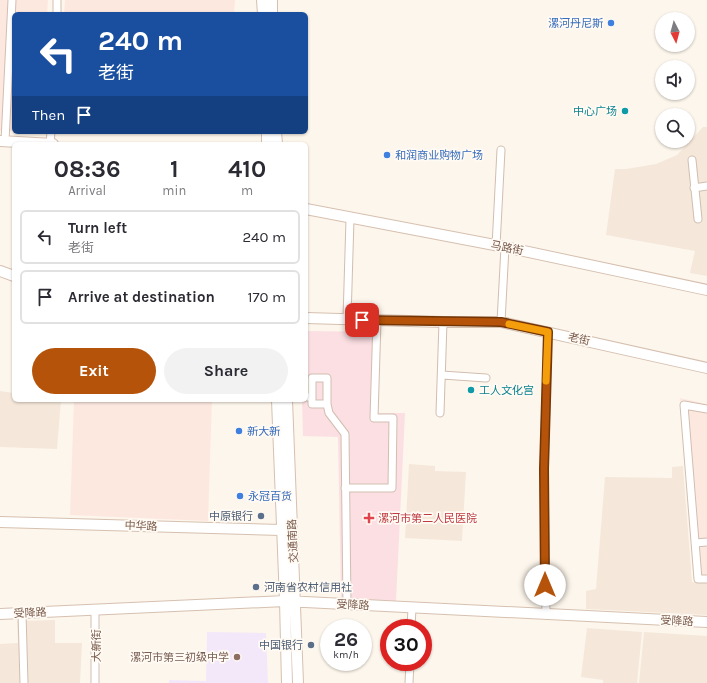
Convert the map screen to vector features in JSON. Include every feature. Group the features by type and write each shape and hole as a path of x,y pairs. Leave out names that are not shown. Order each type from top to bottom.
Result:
{"street":[{"path":"12,0 3,141 19,142"},
{"path":"57,0 57,12"},
{"path":"256,0 269,7"},
{"path":"501,150 501,322"},
{"path":"692,160 698,219"},
{"path":"694,188 707,186"},
{"name":"马路街","path":"308,209 350,219 501,247 707,290"},
{"path":"346,319 350,219"},
{"path":"0,271 12,275"},
{"name":"老街","path":"308,318 501,322 707,368"},
{"path":"345,488 392,488 393,418 374,418 377,320"},
{"path":"440,413 444,322"},
{"path":"546,615 544,469 548,332"},
{"path":"442,375 486,378"},
{"path":"327,404 312,404 309,397 312,378 327,378 327,404 329,413 344,434 347,605"},
{"name":"交通南路","path":"277,402 287,683"},
{"name":"交通南路","path":"287,402 298,683"},
{"path":"707,410 684,405 698,579 707,578"},
{"name":"中华路","path":"0,522 281,530"},
{"path":"695,543 707,542"},
{"name":"受降路","path":"0,614 296,601 347,605 707,622"},
{"path":"411,619 412,608"},
{"name":"大新街","path":"95,609 95,683"},
{"path":"22,613 24,683"},
{"path":"409,683 410,671"}],"shaded area":[{"path":"0,0 48,0 47,12 12,12 12,131 0,131"},
{"path":"65,0 235,0 234,12 64,12"},
{"path":"703,127 707,127 707,276 690,273 695,251 606,235 615,169 626,169 656,164 677,155 684,148 695,148 695,136"},
{"name":"漯河市第二人民医院","path":"308,331 379,332 378,413 405,413 396,601 341,599 338,437 303,436 302,402 308,402"},
{"path":"0,391 12,393 12,402 61,402 57,449 0,447"},
{"path":"680,398 707,404 707,581 694,581"},
{"path":"74,402 212,402 208,521 70,515"},
{"path":"409,464 435,466 435,471 466,472 462,541 405,538"},
{"path":"683,466 692,582 707,582 707,615 586,609 586,591 596,589 605,477 672,478 672,467"},
{"path":"55,620 55,643 82,643 80,683 0,683 0,644 18,643 17,621"},
{"path":"587,628 642,632 637,683 603,683 603,680 581,677"},
{"name":"漯河市第三初级中学","path":"207,632 266,633 268,683 169,683 169,680 206,681"},
{"path":"644,632 707,636 707,683 639,683"}],"slow traffic":[{"path":"509,324 548,332 546,381"}],"place":[{"name":"漯河丹尼斯","path":"611,23"},
{"name":"中心广场","path":"625,111"},
{"name":"和润商业购物广场","path":"387,155"},
{"name":"工人文化宫","path":"471,390"},
{"name":"新大新","path":"239,431"},
{"name":"永冠百货","path":"240,496"},
{"name":"中原银行","path":"261,516"},
{"name":"漯河市第二人民医院","path":"369,518"},
{"name":"河南省农村信用社","path":"256,587"},
{"name":"中国银行","path":"311,645"},
{"name":"漯河市第三初级中学","path":"237,657"}],"route":[{"path":"362,320 501,322 548,332 544,469 545,585"}]}
